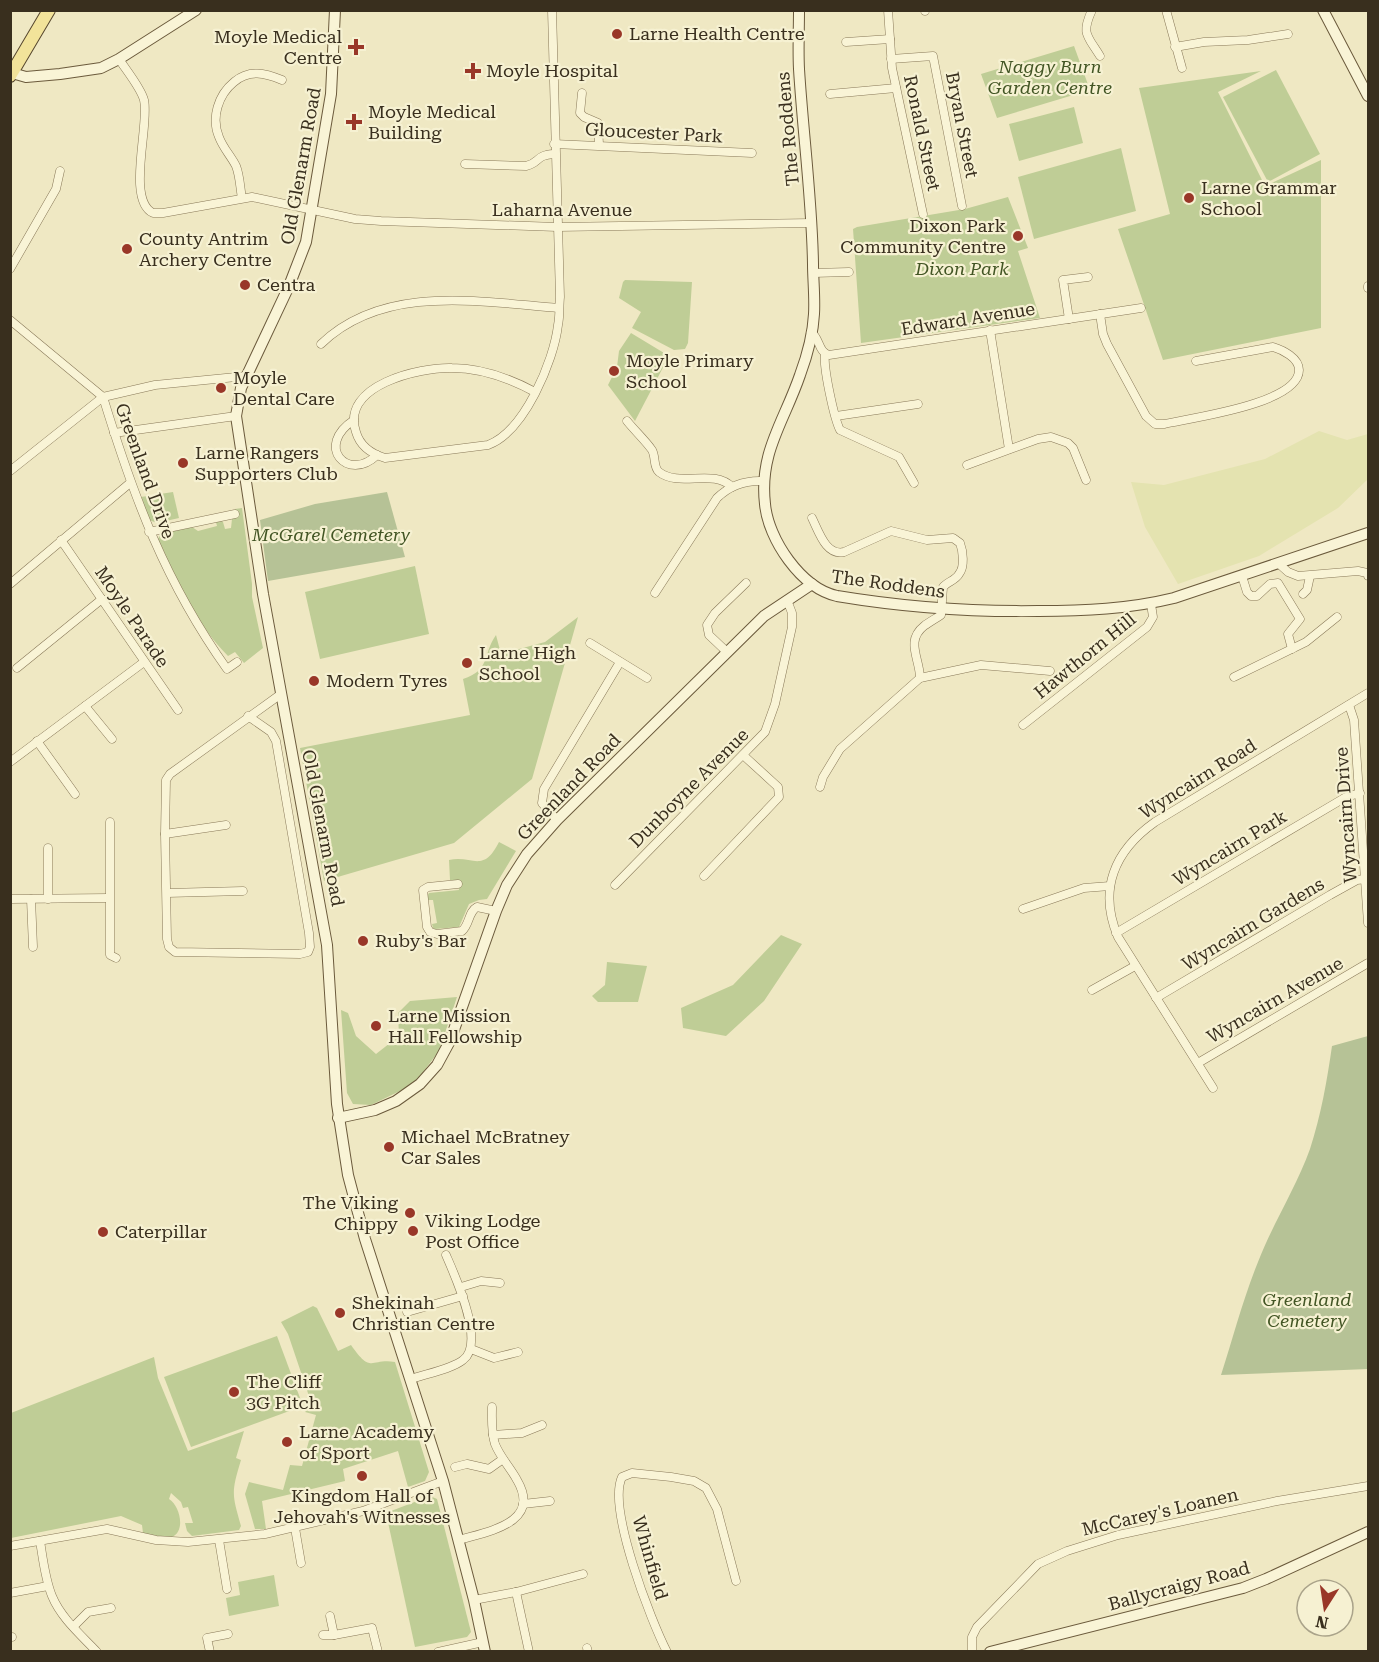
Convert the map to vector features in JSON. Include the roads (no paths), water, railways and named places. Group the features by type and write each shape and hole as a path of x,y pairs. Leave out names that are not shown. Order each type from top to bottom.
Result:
{"main road":[{"path":"11,75 49,10"}],"street":[{"path":"11,75 26,77 93,70 119,59 196,10"},
{"name":"Old Glenarm Road","path":"335,10 331,94 306,242 298,265 246,376 237,400 236,416 280,694 327,945 338,1118 348,1175 359,1218 443,1481 484,1647"},
{"path":"535,392 508,379 486,372 462,368 430,369 405,375 374,389 360,400 354,420 360,441 377,455 393,458 483,446 500,439 511,429 535,392 554,344 559,308 552,10"},
{"name":"The Roddens","path":"799,10 799,70 812,223 814,314 800,376 768,450 764,504 770,527 783,551 812,584 826,593 837,596 940,609 1107,610 1151,604 1368,533"},
{"name":"Ronald Street","path":"888,10 891,59 923,214"},
{"path":"1092,10 1086,21 1086,29 1100,56"},
{"path":"1166,10 1182,69"},
{"path":"1323,10 1368,96"},
{"path":"1175,47 1288,34"},
{"path":"846,42 890,39"},
{"name":"Bryan Street","path":"891,59 933,56 962,206"},
{"name":"Laharna Avenue","path":"119,59 144,99 140,180 145,206 148,210 159,214 242,198 258,198 371,221 557,227 812,223"},
{"path":"242,198 236,167 217,131 215,119 218,105 229,87 244,75 259,73 282,80"},
{"path":"830,94 897,88"},
{"path":"582,93 580,113 585,118 598,123 599,145"},
{"name":"Gloucester Park","path":"554,144 752,153"},
{"path":"465,164 526,166 543,155 554,154"},
{"path":"10,269 56,189 60,171"},
{"path":"813,273 849,272"},
{"path":"1069,319 1063,280 1088,277"},
{"path":"321,344 337,329 365,315 417,303 457,300 559,308"},
{"name":"Edward Avenue","path":"825,354 1141,308"},
{"path":"1100,314 1107,344 1146,416 1155,424 1164,424 1266,401 1293,383 1298,376 1299,369 1295,360 1283,350 1273,347 1196,361"},
{"path":"10,320 103,397"},
{"path":"990,330 1009,449"},
{"path":"811,332 816,336 825,354 824,362 838,426 845,434 899,457 914,483"},
{"path":"10,471 103,397 155,385 246,376"},
{"name":"Greenland Drive","path":"103,397 130,483 149,532 180,595 210,646 227,669 237,662"},
{"path":"836,416 918,404"},
{"path":"114,433 236,416"},
{"path":"354,420 342,429 336,439 335,450 338,457 344,463 351,464 366,462 377,455"},
{"path":"627,421 652,451 659,472 673,477 720,480 732,487"},
{"path":"967,465 1046,437 1060,439 1073,448 1086,480"},
{"path":"655,593 715,500 732,487 750,481 764,481"},
{"path":"10,584 130,483"},
{"path":"149,532 235,514"},
{"path":"812,518 828,548 838,553 890,531 927,540 951,538 957,540 962,547 961,570 942,588 941,615 924,626 915,637 913,644 920,668 920,678"},
{"name":"Moyle Parade","path":"61,540 178,710"},
{"path":"1278,563 1288,572 1298,576 1358,572 1366,573 1368,576"},
{"path":"1242,576 1247,592 1251,596 1257,596 1274,582 1278,583 1300,619 1288,634 1292,649"},
{"path":"1303,594 1307,590 1310,576"},
{"path":"727,652 709,635 707,625 712,617 746,584"},
{"name":"Greenland Road","path":"338,1118 375,1110 396,1101 420,1084 433,1071 450,1041 496,911 518,868 556,820 764,616 812,584"},
{"path":"17,668 102,599"},
{"name":"Dunboyne Avenue","path":"615,885 765,732 772,714 792,627 792,612 787,600"},
{"name":"Hawthorn Hill","path":"1023,725 1147,627 1153,615 1151,604"},
{"path":"1236,674 1306,642 1336,618 1341,627"},
{"path":"590,643 647,678"},
{"path":"10,762 144,662"},
{"path":"556,820 542,803 544,789 620,662"},
{"path":"820,787 823,777 840,749 920,678 981,665 1050,671"},
{"name":"Wyncairn Road","path":"1213,1088 1116,933 1109,911 1110,886 1115,868 1135,837 1148,827 1368,693"},
{"path":"248,716 271,732 276,741 310,947 308,952 175,952 168,947 166,939 166,780 170,774 248,716 280,694"},
{"name":"Wyncairn Drive","path":"1349,705 1354,720 1368,924"},
{"path":"85,706 112,739"},
{"path":"37,741 75,794"},
{"path":"704,876 779,797 778,787 743,755"},
{"name":"Wyncairn Park","path":"1116,933 1346,797 1360,793"},
{"path":"110,822 110,955 116,958"},
{"path":"165,834 226,825"},
{"path":"48,848 48,899"},
{"name":"Wyncairn Gardens","path":"1156,998 1330,895 1357,880 1366,879"},
{"path":"458,884 428,887 423,890 430,932 437,934 462,931 476,907 496,911"},
{"path":"1023,909 1084,888 1110,886"},
{"path":"167,893 243,891"},
{"path":"10,899 109,898"},
{"path":"31,899 33,947"},
{"name":"Wyncairn Avenue","path":"1198,1063 1368,963"},
{"path":"1092,990 1135,966"},
{"path":"411,1379 462,1361 471,1349 472,1336 461,1287 446,1255"},
{"path":"461,1287 481,1281 500,1283"},
{"path":"407,1312 463,1296"},
{"path":"471,1349 495,1358 518,1352"},
{"path":"459,1540 508,1524 517,1516 523,1504 519,1483 496,1447 492,1407"},
{"path":"493,1435 525,1432 542,1425"},
{"path":"455,1467 467,1464 488,1469 503,1460"},
{"name":"Whinfield","path":"667,1652 654,1625 623,1531 619,1484 622,1477 632,1473 672,1477 694,1481 706,1488 717,1509 736,1581"},
{"path":"10,1546 107,1529 162,1541 219,1540 295,1528 363,1511 443,1481"},
{"name":"McCarey's Loanen","path":"972,1652 971,1641 976,1627 1038,1564 1067,1551 1118,1535 1277,1501 1368,1486"},
{"path":"523,1504 550,1501"},
{"path":"295,1528 301,1563"},
{"name":"Ballycraigy Road","path":"990,1652 1243,1588 1368,1532"},
{"path":"219,1540 228,1589"},
{"path":"40,1541 48,1586 60,1612 97,1652"},
{"path":"474,1600 516,1592 583,1574"},
{"path":"10,1593 48,1586"},
{"path":"516,1592 529,1652"},
{"path":"74,1626 88,1612 111,1608"},
{"path":"330,1616 334,1635"},
{"path":"323,1635 372,1628 378,1652"},
{"path":"210,1652 207,1638 228,1634"},
{"path":"438,1652 484,1647"}],"place":[{"name":"Larne Health Centre","path":"617,34"},
{"name":"Moyle Medical Centre","path":"356,47"},
{"name":"Moyle Hospital","path":"473,71"},
{"name":"Moyle Medical Building","path":"354,122"},
{"name":"Larne Grammar School","path":"1189,198"},
{"name":"Dixon Park Community Centre","path":"1018,236"},
{"name":"County Antrim Archery Centre","path":"127,249"},
{"name":"Centra","path":"245,285"},
{"name":"Moyle Primary School","path":"614,371"},
{"name":"Moyle Dental Care","path":"221,388"},
{"name":"Larne Rangers Supporters Club","path":"183,463"},
{"name":"Larne High School","path":"467,663"},
{"name":"Modern Tyres","path":"314,681"},
{"name":"Ruby's Bar","path":"363,941"},
{"name":"Larne Mission Hall Fellowship","path":"376,1026"},
{"name":"Michael McBratney Car Sales","path":"389,1147"},
{"name":"The Viking Chippy","path":"410,1213"},
{"name":"Viking Lodge Post Office","path":"413,1231"},
{"name":"Caterpillar","path":"103,1232"},
{"name":"Shekinah Christian Centre","path":"340,1313"},
{"name":"The Cliff 3G Pitch","path":"234,1392"},
{"name":"Larne Academy of Sport","path":"287,1442"},
{"name":"Kingdom Hall of Jehovah's Witnesses","path":"362,1476"}],"park label":[{"name":"Naggy Burn Garden Centre","path":"1050,77"},
{"name":"Dixon Park","path":"962,269"},
{"name":"McGarel Cemetery","path":"331,535"},
{"name":"Greenland Cemetery","path":"1307,1310"}]}
